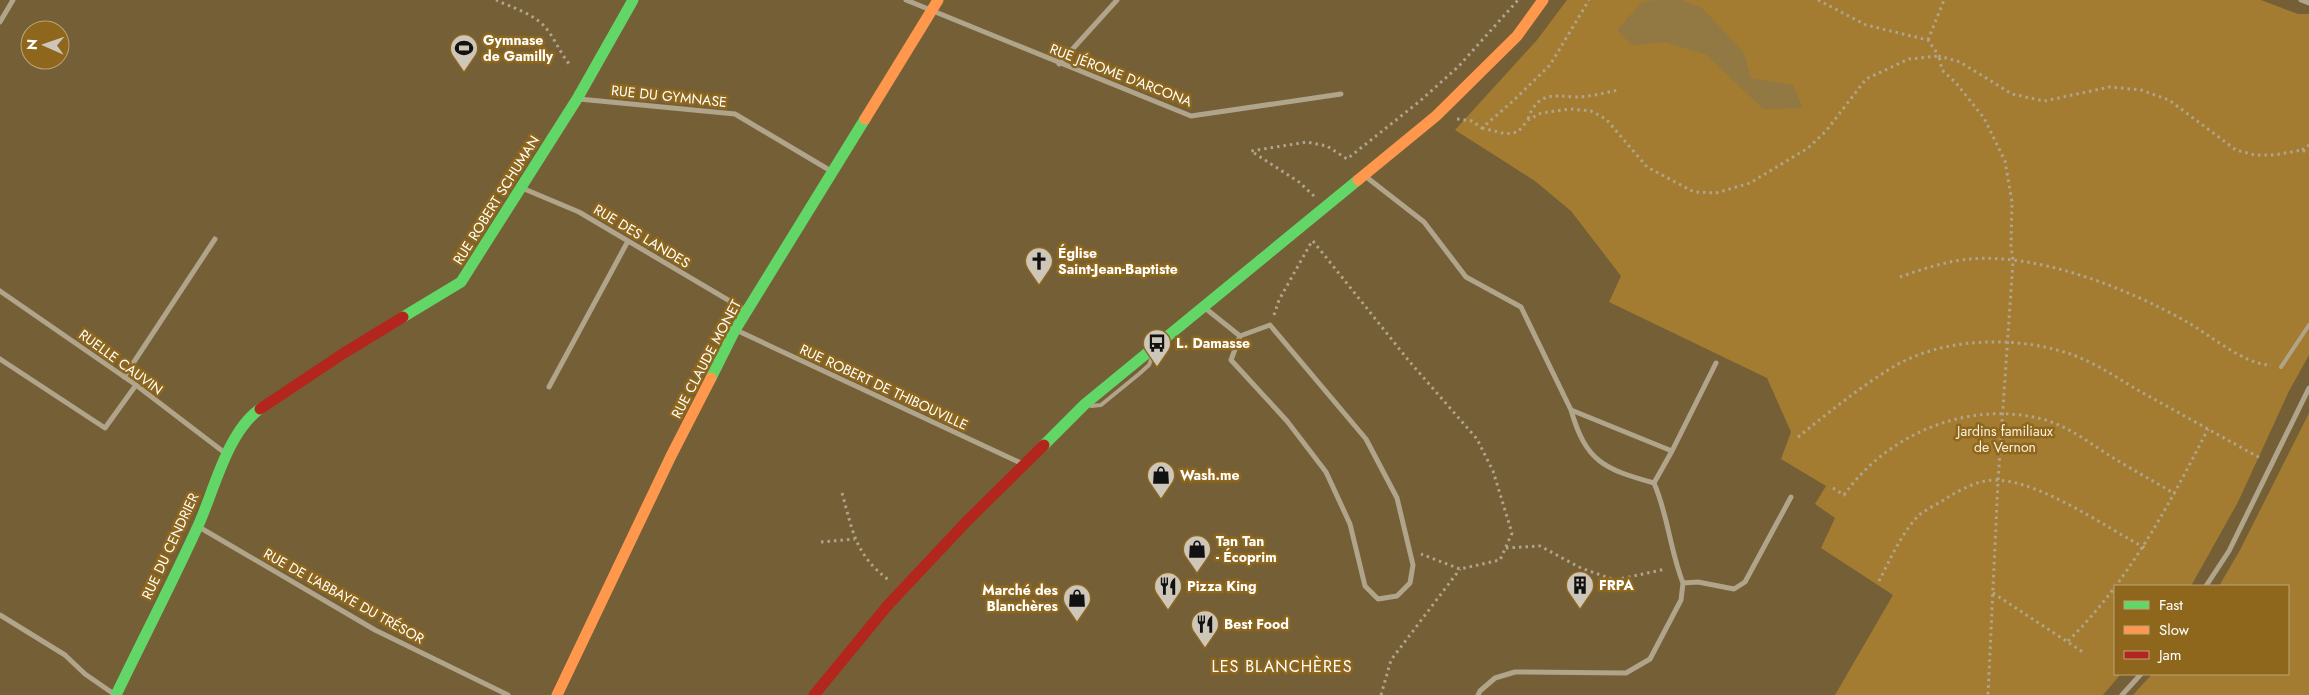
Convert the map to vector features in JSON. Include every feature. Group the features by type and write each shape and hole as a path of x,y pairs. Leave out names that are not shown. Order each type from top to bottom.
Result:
{"street":[{"path":"0,22 13,0"},
{"name":"RUE ROBERT SCHUMAN","path":"255,413 344,353 461,282 577,99 633,0"},
{"name":"RUE JÉROME D'ARCONA","path":"906,0 931,12 1191,116 1341,94"},
{"name":"RUE CLAUDE MONET","path":"558,695 671,456 735,330 834,173 938,0"},
{"path":"1059,64 1117,0"},
{"path":"814,695 902,590 1082,407 1436,116 1517,36 1543,0"},
{"path":"2301,0 2309,3"},
{"name":"RUE DU GYMNASE","path":"577,99 736,114 834,173"},
{"path":"1365,176 1424,222 1466,276 1521,307 1571,410 1577,432 1591,455 1618,472 1654,483 1663,504 1676,566 1683,583 1681,600 1650,659 1626,673 1515,672 1496,678 1480,691 1478,695"},
{"name":"RUE DES LANDES","path":"522,187 579,212 747,311"},
{"path":"124,376 214,239"},
{"path":"549,386 628,240"},
{"name":"RUELLE CAUVIN","path":"0,291 124,376 227,454"},
{"path":"1204,308 1240,336"},
{"path":"1270,325 1366,439 1397,498 1413,565 1410,583 1397,596 1378,599 1365,586 1350,524 1326,472 1287,421 1231,360 1240,336 1270,325"},
{"name":"RUE ROBERT DE THIBOUVILLE","path":"735,330 1024,464"},
{"path":"0,359 105,428 136,385"},
{"path":"1654,483 1716,363"},
{"path":"2207,585 2229,551 2309,388"},
{"path":"1571,410 1672,451"},
{"name":"RUE DU CENDRIER","path":"116,695 198,526 227,454 255,413"},
{"path":"1683,583 1698,582 1734,589 1745,582 1791,497"},
{"name":"RUE DE L'ABBAYE DU TRÉSOR","path":"198,526 375,630 508,695"},
{"path":"0,615 65,655 84,674 116,695"},
{"path":"2122,695 2140,675"}],"lane":[{"path":"2281,367 2309,325"}],"path":[{"path":"496,0 544,26 562,57 571,66"},
{"path":"1326,206 1299,182 1251,152 1307,142 1327,146 1347,159 1420,101 1458,67 1518,0"},
{"path":"1482,128 1550,65 1589,0"},
{"path":"1818,0 1866,25 1928,40 1939,56 1942,70 1956,83 1984,118 2005,161 2012,202 2011,245 2013,261 1998,481 1988,695"},
{"path":"1928,40 1944,0"},
{"path":"1420,101 1448,128 1457,119 1472,121 1482,128 1506,134 1518,132 1528,120 1541,113 1560,110 1590,111 1606,119 1647,167 1673,183 1694,192 1716,193 1750,183 1808,148 1826,131 1866,79 1909,59 1939,56 1960,62 1990,83 2012,94 2044,101 2110,87 2141,90 2169,100 2236,150 2255,155 2274,155 2302,150 2309,144"},
{"path":"1528,120 1531,109 1543,98 1562,94 1575,97 1596,95 1618,90"},
{"path":"2302,150 2309,153"},
{"path":"1270,325 1279,300 1318,234"},
{"path":"1313,241 1409,361 1477,439 1494,471 1512,534 1500,560 1460,568 1409,549"},
{"path":"1900,277 1970,259 2013,261 2050,267 2111,285 2186,322 2243,357 2266,365 2281,367"},
{"path":"1798,437 1893,367 1921,354 1969,344 2007,343 2053,348 2075,356 2113,374 2272,465"},
{"path":"1833,488 1844,495 1856,478 1880,456 1904,439 1934,427 1974,415 2002,413 2043,420 2076,434 2175,494"},
{"path":"2115,585 2156,527 2208,429"},
{"path":"1879,581 1898,546 1919,516 1966,487 1986,481 1998,481 2032,488 2064,502 2147,549"},
{"path":"842,493 855,539 872,568 902,590"},
{"path":"821,542 855,539"},
{"path":"1506,548 1540,546 1581,568 1615,580 1676,566"},
{"path":"1381,695 1391,660 1460,568"},
{"path":"2068,641 2104,601 2114,587"},
{"path":"1993,593 2083,652"}],"green space":[{"name":"Jardins familiaux de Vernon","path":"1567,0 2261,0 2298,14 2309,14 2309,355 2289,391 2238,502 2192,585 2114,585 2114,675 2120,675 2103,695 1835,695 1893,595 1821,548 1835,518 1815,504 1826,486 1781,459 1791,432 1767,378 1609,302 1621,276 1571,211 1535,181 1455,130 1537,40"},
{"path":"2309,413 2309,695 2133,695 2151,675 2289,675 2289,585 2220,585 2240,550"}],"shaded area":[{"path":"1655,0 1681,0 1702,8 1744,53 1751,78 1793,85 1803,108 1763,109 1707,55 1665,42 1632,45 1617,30 1641,3"}],"traffic: fast":[{"path":"403,317 461,282 577,99 633,0"},
{"path":"711,378 735,330 865,119"},
{"path":"1044,445 1085,404 1358,180"},
{"path":"116,695 198,526 230,447 249,419 260,409"}],"traffic: slow":[{"path":"865,119 938,0"},
{"path":"1358,180 1436,116 1517,36 1543,0"},
{"path":"557,695 671,456 711,378"}],"traffic: jam":[{"path":"260,409 344,353 403,317"},
{"path":"814,695 888,605 967,521 1044,445"}],"place":[{"name":"Gymnase de Gamilly","path":"464,72"},
{"name":"Église Saint-Jean-Baptiste","path":"1039,285"},
{"name":"L. Damasse","path":"1157,367"},
{"name":"Wash.me","path":"1161,499"},
{"name":"Tan Tan - Écoprim","path":"1197,573"},
{"name":"FRPA","path":"1580,609"},
{"name":"Pizza King","path":"1168,610"},
{"name":"Marché des Blanchères","path":"1077,622"},
{"name":"Best Food","path":"1205,648"}],"district":[{"name":"LES BLANCHÈRES","path":"1282,666"}]}
